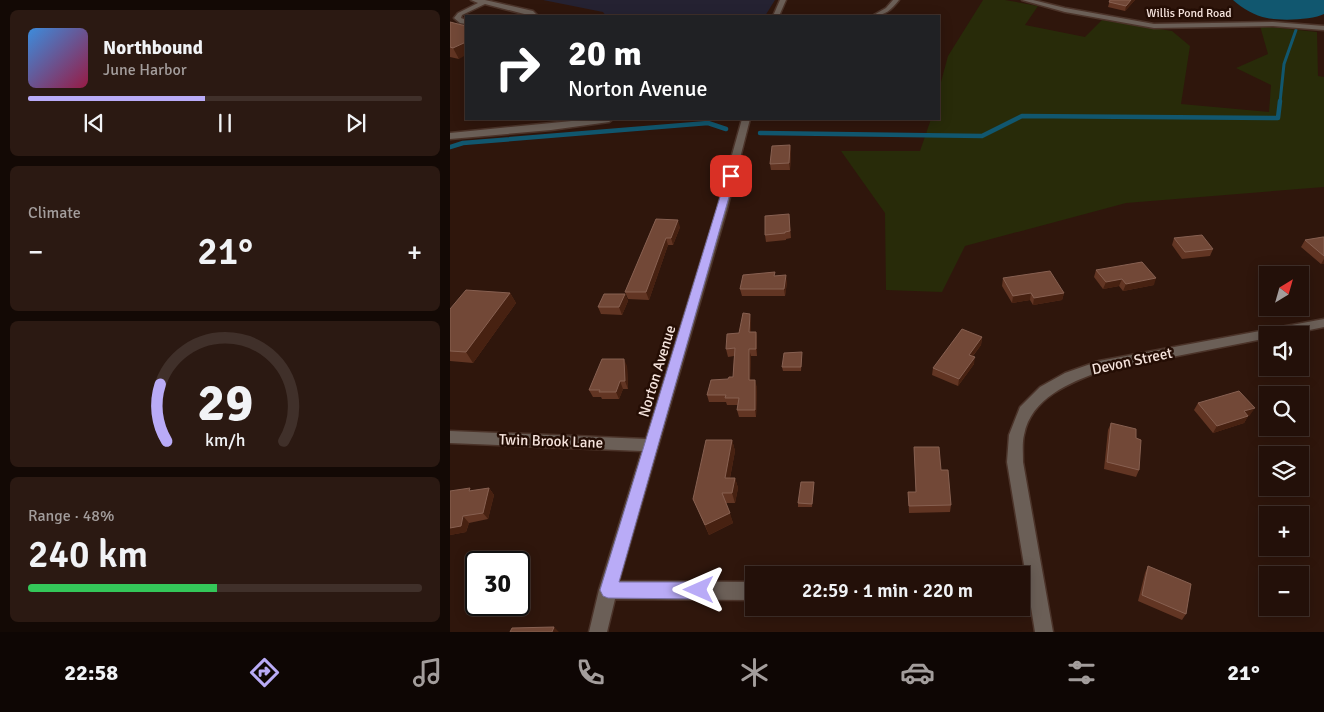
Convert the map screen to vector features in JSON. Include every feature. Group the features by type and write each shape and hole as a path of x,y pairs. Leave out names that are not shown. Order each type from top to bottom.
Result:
{"street":[{"path":"474,0 526,11 534,15"},
{"path":"776,15 783,0"},
{"path":"877,15 888,9 896,0"},
{"name":"Willis Pond Road","path":"1025,0 1065,10 1154,26 1273,24 1324,28"},
{"path":"465,22 457,18 460,14 485,2"},
{"path":"512,15 526,11"},
{"path":"450,136 551,127 602,120"},
{"name":"Norton Avenue","path":"598,632 608,590 722,209 746,120"},
{"name":"Devon Street","path":"1026,566 1015,449 1019,422 1024,411 1033,400 1057,384 1100,366 1324,323"},
{"name":"Twin Brook Lane","path":"450,437 652,444"},
{"path":"608,590 745,591"},
{"name":"Devon Street","path":"1030,595 1044,632"}],"shaded area":[{"path":"543,0 775,0 766,15 605,15 603,12"}],"green space":[{"path":"983,0 1005,0 1038,6 1025,25 1085,37 1102,20 1172,31 1190,46 1181,104 1269,112 1271,85 1236,68 1268,54 1260,26 1317,32 1318,76 1324,77 1324,187 1126,203 965,246 942,292 886,290 885,213 841,151 920,151 931,120 940,120 940,82 948,56"}],"water":[{"path":"1233,0 1324,0 1324,14 1305,19 1273,19 1253,14"}],"building":[{"path":"1110,0 1131,0 1126,6 1109,2"},
{"path":"450,22 465,26 465,42 453,48 450,47"},
{"path":"790,145 789,163 770,164 772,146"},
{"path":"789,214 790,231 765,235 765,216"},
{"path":"656,219 678,220 671,238 666,238 646,292 625,292"},
{"path":"1202,235 1213,249 1185,252 1174,238"},
{"path":"1324,237 1324,256 1305,240"},
{"path":"1142,262 1156,278 1126,284 1122,279 1106,282 1096,270"},
{"path":"1050,271 1064,293 1034,298 1031,293 1013,296 1003,278"},
{"path":"775,272 774,276 786,275 784,289 740,289 743,275"},
{"path":"466,290 510,293 466,352 450,351 450,309"},
{"path":"604,294 625,294 619,307 598,307"},
{"path":"743,313 750,314 749,332 756,332 756,349 749,349 749,380 755,380 755,410 737,410 739,398 725,398 726,395 707,395 711,380 733,377 735,348 726,349 727,334 739,333"},
{"path":"962,329 982,337 969,355 975,357 959,379 933,368"},
{"path":"802,352 801,367 782,367 784,353"},
{"path":"602,359 624,359 625,381 620,381 616,392 589,390"},
{"path":"1239,391 1255,408 1244,411 1248,416 1217,426 1198,403"},
{"path":"1111,423 1136,429 1136,438 1141,440 1139,470 1107,462"},
{"path":"706,440 732,440 725,478 735,478 732,493 722,493 730,513 705,525 693,499"},
{"path":"914,447 939,447 941,470 948,470 951,505 909,506 908,492 916,492"},
{"path":"801,482 814,482 812,504 798,503"},
{"path":"470,488 469,491 489,488 483,513 463,516 461,526 450,528 450,491"},
{"path":"1148,566 1191,584 1186,614 1142,595"},
{"path":"554,627 552,632 510,632 512,628"}],"waterway":[{"path":"1280,102 1284,64 1296,30"},
{"path":"760,133 982,136 1022,116 1278,118 1280,101"},
{"path":"450,147 463,143 708,123 726,129"}],"route":[{"path":"699,590 608,590 731,176"}]}
